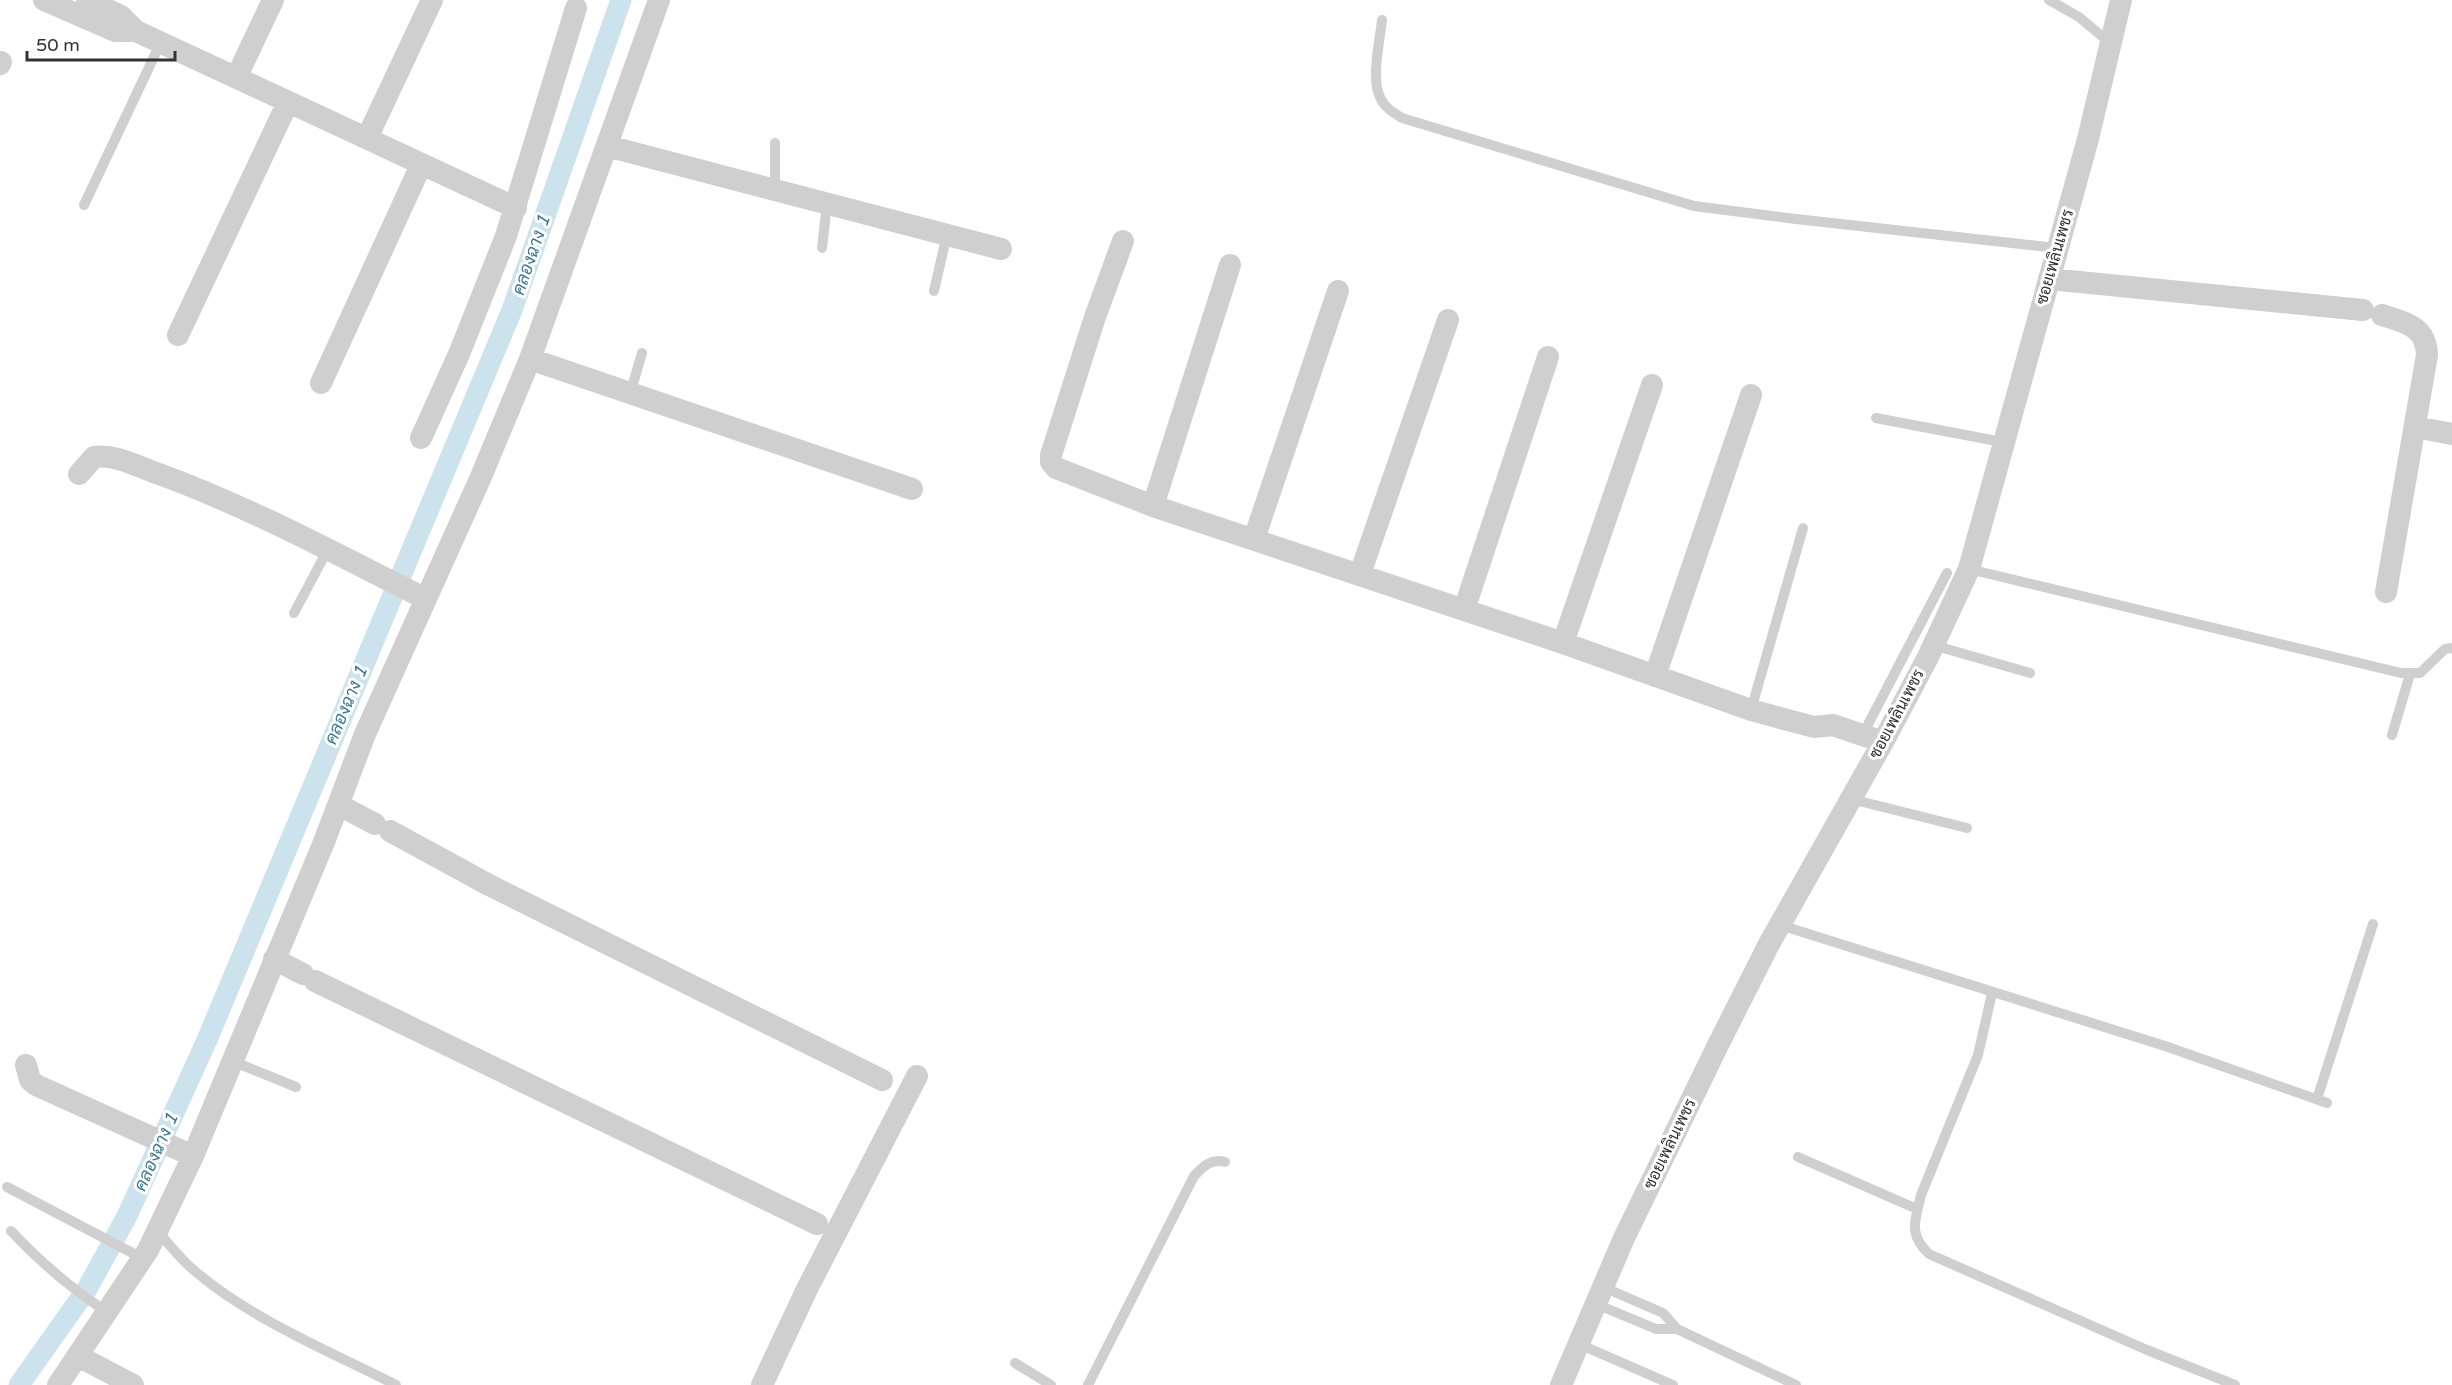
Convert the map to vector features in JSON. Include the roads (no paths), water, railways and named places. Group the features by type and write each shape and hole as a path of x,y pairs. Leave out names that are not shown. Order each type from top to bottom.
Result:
{"street":[{"path":"44,0 125,20"},
{"path":"87,0 161,42 516,208"},
{"path":"237,76 273,0"},
{"path":"367,138 432,0"},
{"path":"58,1385 138,1256 158,1232 188,1154 232,1061 339,805 421,597 480,479 530,359 659,0"},
{"name":"ซอยเพลินเพชร","path":"1561,1385 1624,1238 1780,925 1851,799 1874,744 1933,645 2002,442 2088,139 2121,0"},
{"path":"421,438 459,354 516,208 576,8"},
{"path":"178,335 288,102"},
{"path":"608,146 1001,249"},
{"path":"321,383 421,165"},
{"path":"1123,241 1082,355 1051,455 1051,462 1056,468 1153,506 1563,643 1751,710 1814,727 1827,739 1874,744"},
{"path":"1153,506 1230,265"},
{"path":"2049,279 2373,313 2412,326 2422,335 2427,342 2427,355 2386,592"},
{"path":"1254,539 1338,291"},
{"path":"1360,574 1448,320"},
{"path":"1464,610 1548,357"},
{"path":"530,359 912,489"},
{"path":"1563,643 1652,385"},
{"path":"1655,676 1751,395"},
{"path":"2415,427 2452,434"},
{"path":"80,474 94,457 116,458 195,487 275,522 421,597"},
{"path":"339,805 489,885 882,1080"},
{"path":"274,959 817,1224"},
{"path":"26,1065 30,1080 36,1085 188,1154"},
{"path":"762,1385 807,1289 917,1076"},
{"path":"78,1356 133,1385"}],"lane":[{"path":"2049,0 2079,17 2110,44"},
{"path":"1382,20 1375,79 1379,98 1402,118 1694,206 2057,248"},
{"path":"84,205 161,42"},
{"path":"775,143 775,190"},
{"path":"822,248 827,204"},
{"path":"934,291 947,234"},
{"path":"630,394 642,353"},
{"path":"1876,418 2002,442"},
{"path":"1751,710 1803,528"},
{"path":"294,613 328,549"},
{"path":"1874,744 1958,571 2410,674 2420,673 2445,649 2452,648"},
{"path":"1933,645 2030,673"},
{"path":"2392,735 2410,674"},
{"path":"1851,799 1967,828"},
{"path":"1780,925 2165,1046 2322,1101 2373,924"},
{"path":"1992,993 1978,1055 1921,1195 1914,1234 1918,1244 1929,1254 2147,1350 2235,1385"},
{"path":"232,1061 296,1087"},
{"path":"1798,1157 1917,1209"},
{"path":"1088,1385 1194,1176 1205,1164 1218,1160 1225,1162"},
{"path":"7,1187 138,1256"},
{"path":"11,1231 34,1255 75,1290 104,1310"},
{"path":"158,1232 194,1271 221,1292 263,1317 396,1385"},
{"path":"1599,1296 1663,1313 1677,1329 1796,1385"},
{"path":"1599,1296 1656,1329 1677,1329"},
{"path":"1579,1344 1673,1385"},
{"path":"1015,1362 1051,1385"}],"waterway":[{"name":"คลองฉาง 1","path":"19,1385 87,1289 127,1216 207,1040 512,310 621,0"}]}
